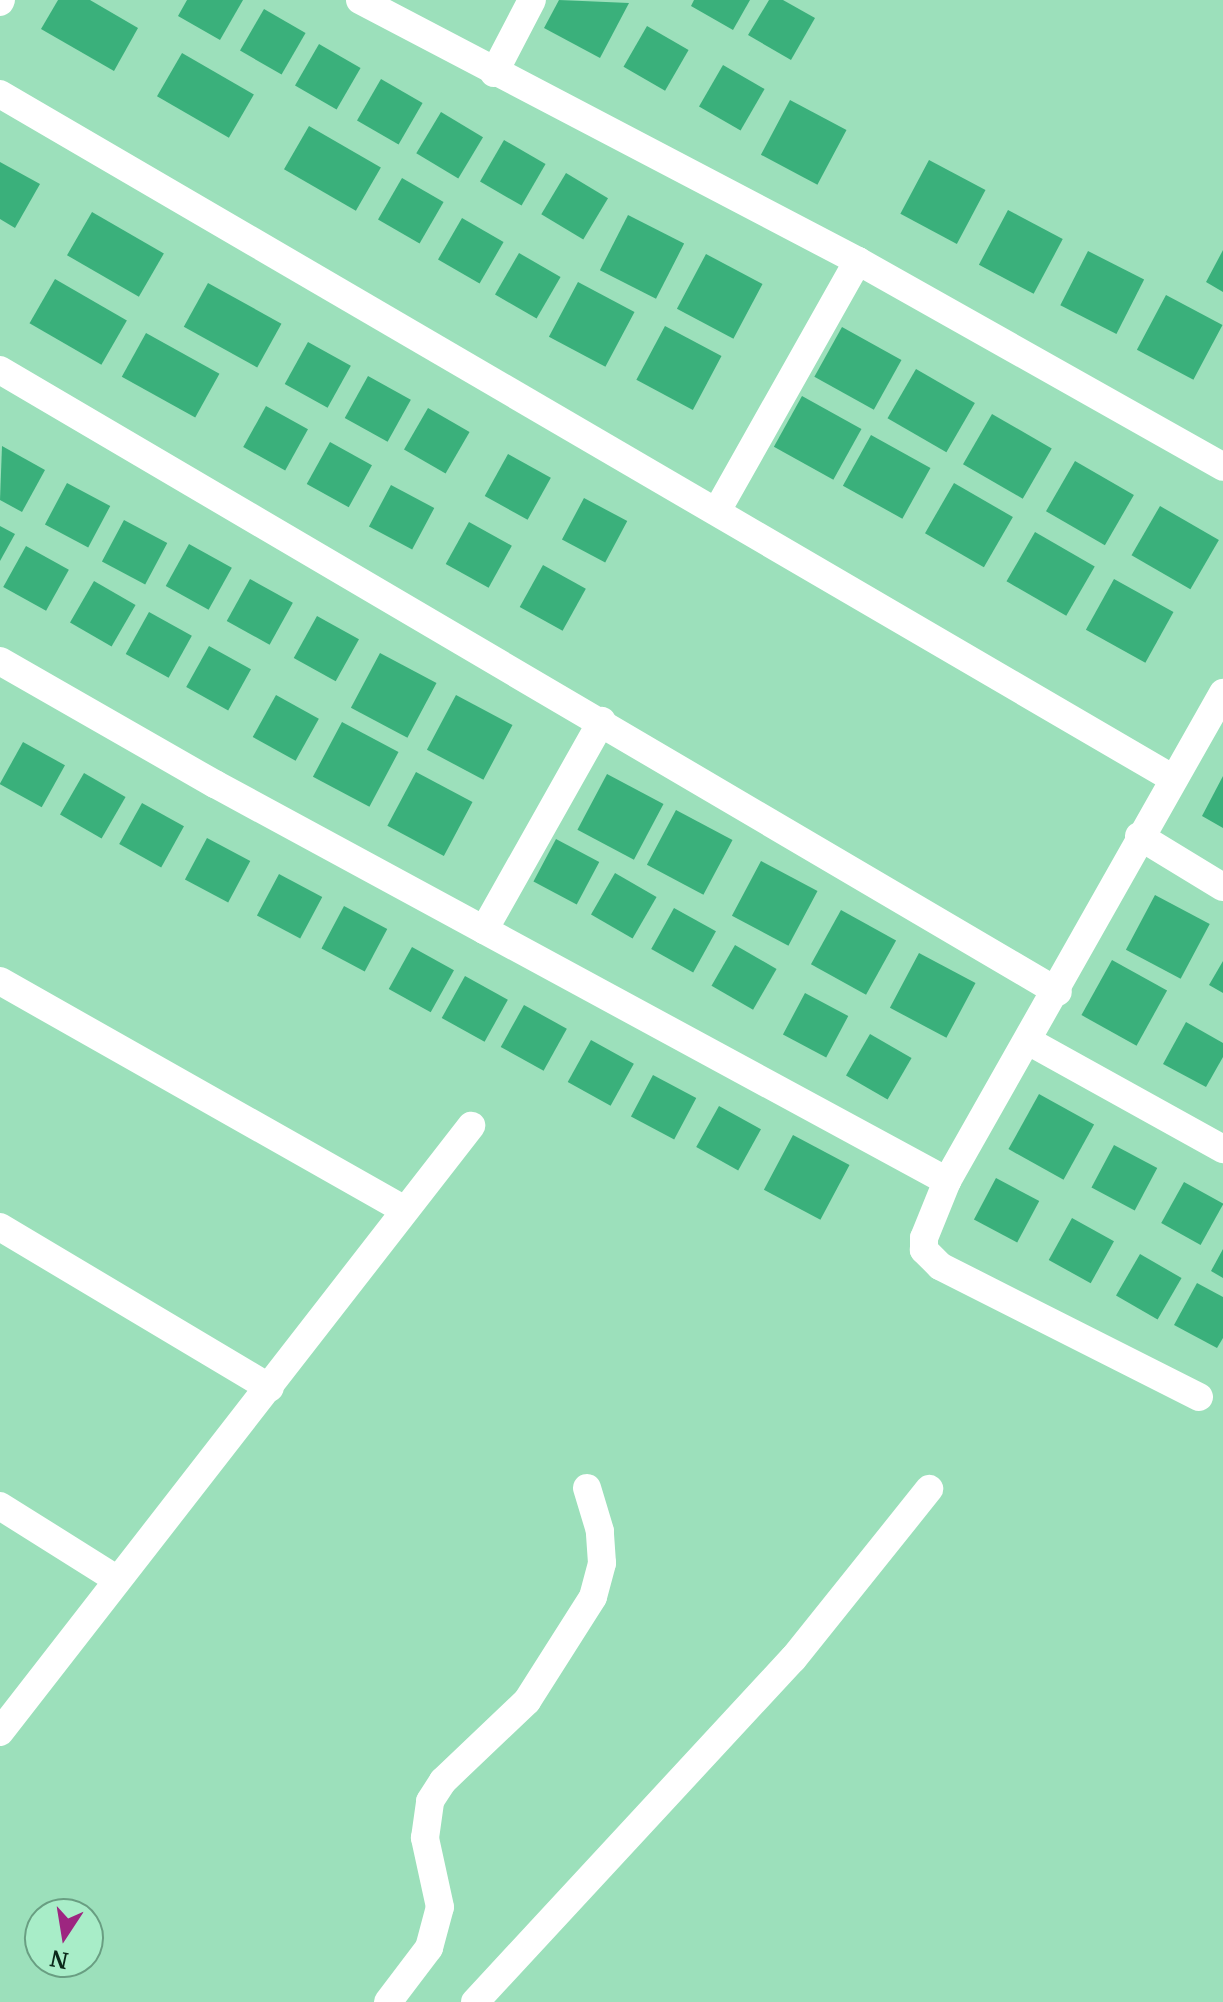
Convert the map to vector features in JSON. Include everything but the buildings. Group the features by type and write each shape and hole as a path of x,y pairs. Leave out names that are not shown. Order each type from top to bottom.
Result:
{"street":[{"path":"360,0 494,73 858,261 1223,467"},
{"path":"494,73 532,0"},
{"path":"0,94 718,509 1172,778"},
{"path":"718,509 858,261"},
{"path":"0,370 602,721 1058,992"},
{"path":"0,661 484,930 947,1181"},
{"path":"1199,1397 929,1258 924,1238 947,1181 1030,1042 1139,836 1223,693"},
{"path":"484,930 602,721"},
{"path":"1139,836 1223,887"},
{"path":"0,981 404,1210"},
{"path":"1030,1042 1223,1149"},
{"path":"0,1732 115,1578 270,1388 471,1126"},
{"path":"0,1227 270,1388"},
{"path":"388,2002 429,1948 440,1907 425,1838 430,1801 443,1781 527,1701 593,1597 602,1563 600,1531 587,1488"},
{"path":"475,2002 793,1659 929,1489"},
{"path":"0,1506 115,1578"}]}
